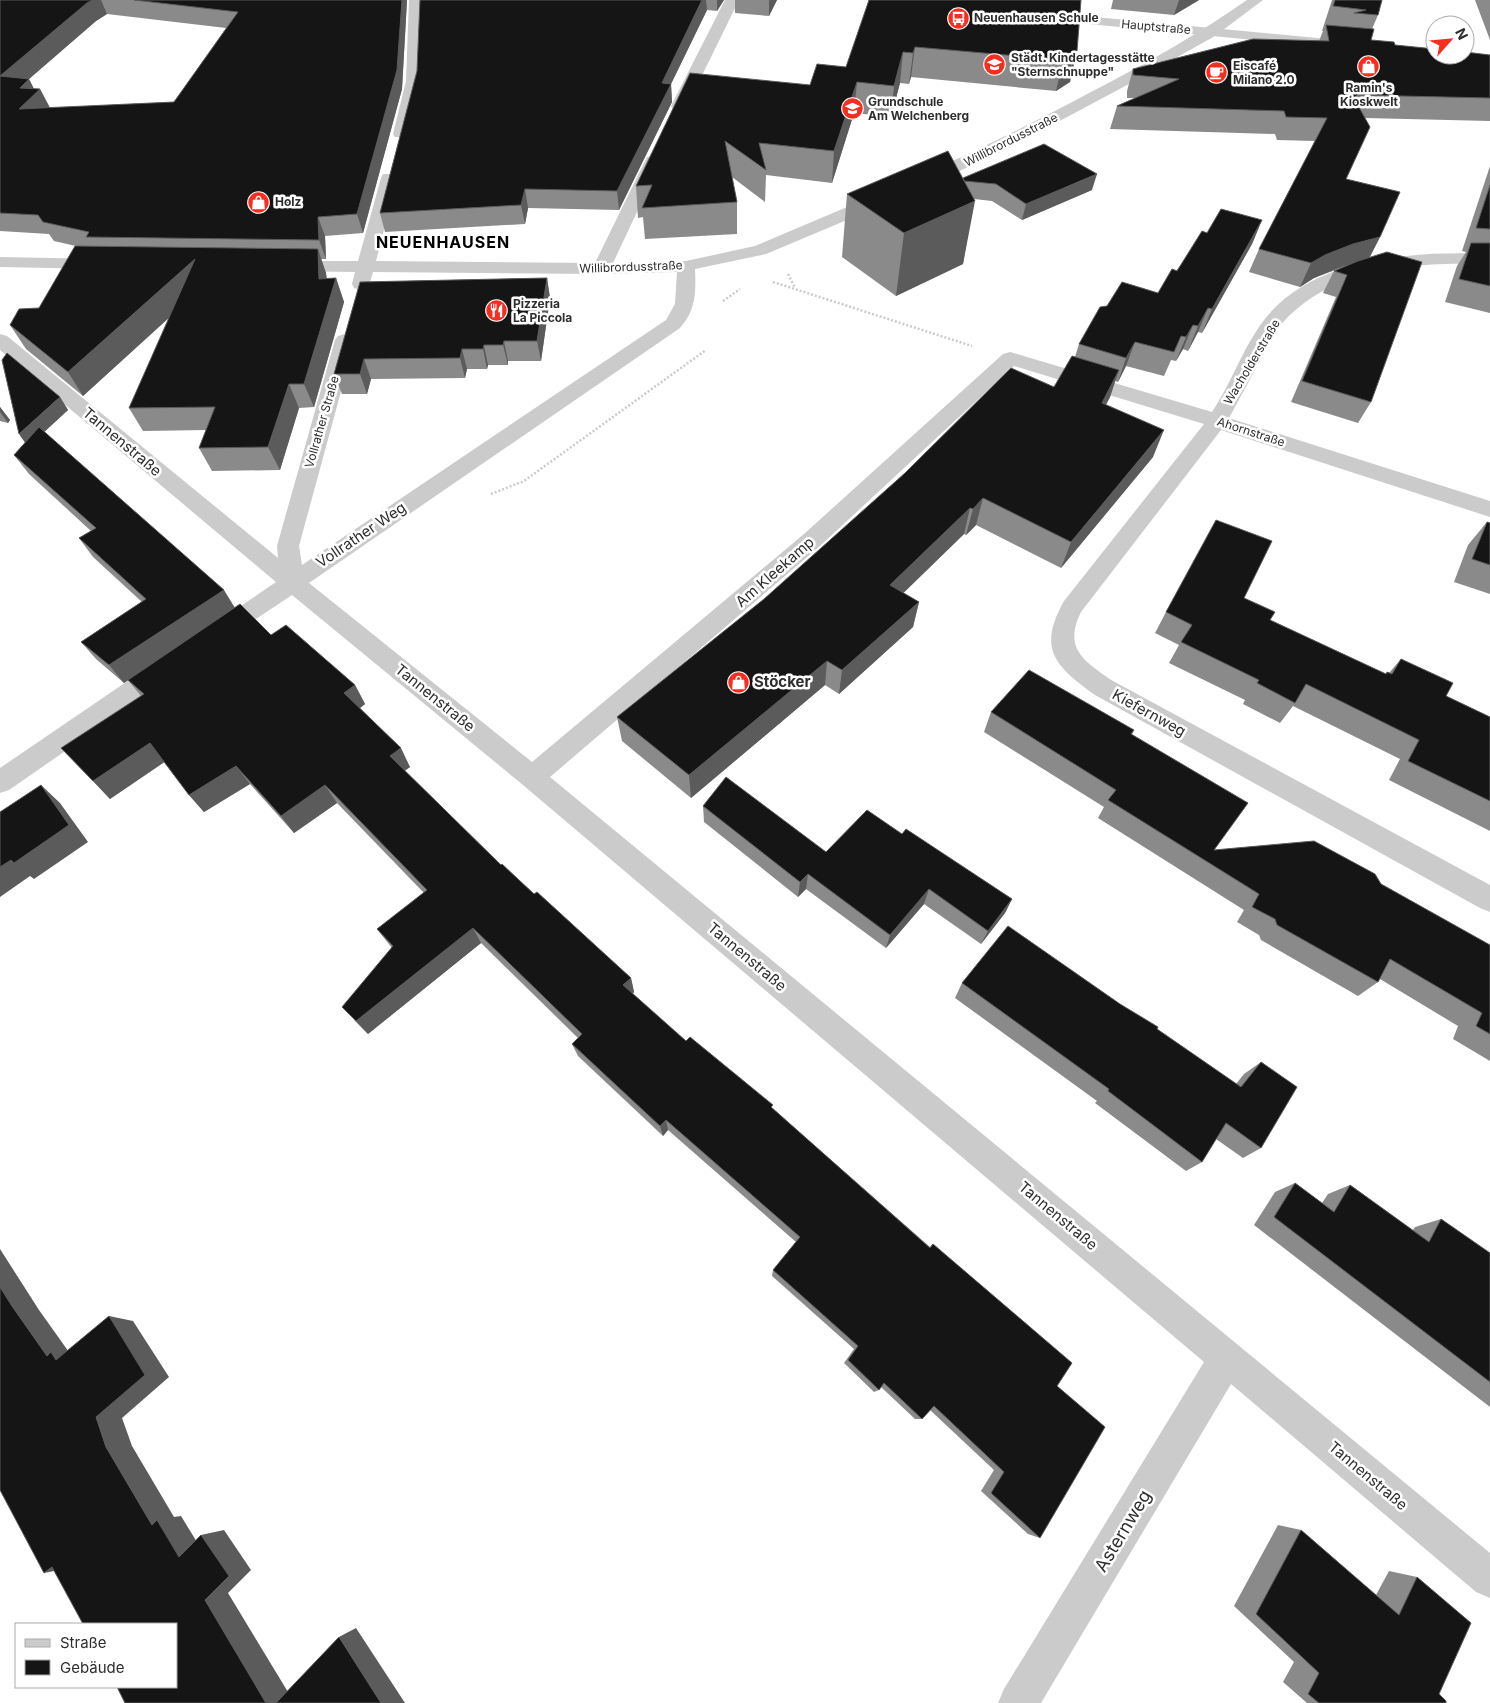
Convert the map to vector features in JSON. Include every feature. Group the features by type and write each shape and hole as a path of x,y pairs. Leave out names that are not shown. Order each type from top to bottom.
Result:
{"street":[{"name":"Vollrather Straße","path":"292,582 288,546 366,267 414,81 416,0"},
{"path":"674,118 732,0"},
{"name":"Willibrordusstraße","path":"267,266 601,269 686,266 760,250 1003,145 1210,32 1256,0"},
{"name":"Hauptstraße","path":"1032,16 1357,46"},
{"path":"601,269 661,145"},
{"name":"Wacholderstraße","path":"1217,421 1266,333 1277,317 1306,293 1337,278 1379,266 1433,259 1490,259"},
{"path":"0,262 118,264"},
{"name":"Vollrather Weg","path":"0,782 673,324 684,308 686,266"},
{"name":"Tannenstraße","path":"0,340 292,582 532,776 1490,1578"},
{"name":"Ahornstraße","path":"1010,358 1217,421 1490,509"},
{"name":"Am Kleekamp","path":"532,776 805,546 1010,358"},
{"name":"Kiefernweg","path":"1217,421 1072,607 1062,629 1061,639 1064,652 1081,672 1104,688 1490,899"},
{"name":"Asternweg","path":"1018,1703 1227,1358"}],"path":[{"path":"766,279 1010,358"}],"building":[{"path":"0,0 93,0 0,76"},
{"path":"134,0 402,0 397,70 357,214 318,217 319,240 86,237 89,232 43,222 38,215 0,213 0,76 29,79 20,88 40,89 19,109 174,102 238,12"},
{"path":"420,0 702,0 662,83 671,84 617,191 525,189 521,205 380,213 417,71"},
{"path":"869,0 1081,0 1077,51 1063,60 915,47 913,53 903,52 894,86 857,82 834,151 759,143 766,170 725,141 737,202 642,208 652,185 636,186 690,73 810,85 817,64 846,67"},
{"path":"1335,0 1382,0 1378,15 1354,13 1366,10 1333,6"},
{"path":"1326,25 1374,29 1371,40 1425,48 1425,65 1475,65 1475,53 1490,55 1490,98 1357,95 1355,100 1370,127 1346,179 1400,192 1380,237 1353,244 1325,255 1311,263 1259,249 1327,118 1286,117 1284,111 1117,106 1179,79 1133,75 1133,69 1253,39 1329,41"},
{"path":"1044,144 1097,174 1026,204 996,184 964,181 963,178"},
{"path":"948,151 975,201 904,233 847,194"},
{"path":"1490,185 1490,229 1476,228"},
{"path":"1221,209 1262,220 1212,309 1208,308 1198,326 1193,325 1186,337 1181,336 1174,352 1135,342 1126,358 1079,344 1100,307 1107,306 1122,282 1158,293 1172,269 1177,271 1202,231 1207,233"},
{"path":"1471,243 1490,243 1490,286 1459,279"},
{"path":"75,246 318,249 319,279 336,278 304,384 289,384 268,447 199,448 215,407 129,408 195,259 68,372 10,325 19,309 39,308"},
{"path":"1387,252 1422,262 1371,402 1302,381 1347,275 1334,271"},
{"path":"547,278 537,341 504,341 503,345 484,345 483,349 462,349 460,358 364,359 360,374 334,374 360,282"},
{"path":"7,353 60,397 19,434 2,360"},
{"path":"1072,356 1119,370 1102,403 1164,430 1071,542 983,498 973,509 970,508 890,585 919,602 842,670 827,661 689,775 617,717 764,599 905,473 1011,368 1054,387"},
{"path":"39,427 224,590 109,665 81,642 146,599 79,538 96,528 14,455"},
{"path":"1216,520 1272,541 1244,598 1275,612 1270,620 1386,674 1387,672 1392,674 1401,659 1453,683 1446,696 1490,717 1490,801 1408,761 1419,740 1306,684 1295,703 1257,683 1259,680 1181,642 1192,625 1166,612"},
{"path":"1487,522 1490,523 1490,565 1472,559"},
{"path":"240,604 271,635 286,625 355,685 344,693 401,748 390,756 501,865 534,894 537,892 631,978 623,985 686,1041 690,1037 773,1105 771,1107 930,1248 933,1244 1072,1363 1057,1386 1105,1427 1040,1538 991,1493 1004,1472 934,1406 922,1419 884,1383 879,1390 848,1360 858,1346 773,1270 800,1237 666,1120 660,1126 572,1044 582,1034 473,928 356,1021 342,1007 393,946 377,929 427,890 325,785 281,816 236,766 189,795 150,743 93,781 61,748 144,694 128,680"},
{"path":"1029,670 1134,730 1131,734 1248,803 1214,850 1314,841 1375,874 1381,884 1490,945 1490,1034 1476,1026 1482,1013 1390,959 1378,982 1277,925 1275,919 1252,907 1259,894 1108,800 1116,790 991,712"},
{"path":"726,777 826,852 867,810 902,834 906,829 1012,899 988,931 929,889 890,935 808,874 800,882 703,806"},
{"path":"41,785 69,825 14,863 11,860 0,867 0,812"},
{"path":"1008,926 1120,1004 1158,1027 1157,1029 1241,1087 1261,1062 1297,1087 1261,1148 1226,1123 1202,1162 1108,1091 1109,1089 962,983"},
{"path":"1295,1183 1334,1212 1350,1185 1429,1242 1441,1219 1490,1253 1490,1382 1274,1217"},
{"path":"0,1287 47,1356 51,1352 56,1360 109,1316 145,1375 96,1417 106,1447 152,1525 157,1520 179,1557 201,1535 229,1576 205,1600 266,1703 125,1703 118,1688 178,1688 178,1623 82,1623 52,1567 44,1573 0,1490"},
{"path":"1301,1530 1399,1615 1417,1577 1471,1623 1439,1694 1446,1703 1319,1703 1308,1694 1319,1673 1256,1614"},
{"path":"339,1637 381,1703 276,1703"}],"place":[{"name":"Neuenhausen Schule","path":"958,18"},
{"name":"Städt. Kindertagesstätte \"Sternschnuppe\"","path":"995,65"},
{"name":"Ramin's Kioskwelt","path":"1369,67"},
{"name":"Eiscafé Milano 2.0","path":"1217,73"},
{"name":"Grundschule Am Welchenberg","path":"852,109"},
{"name":"Holz","path":"259,202"},
{"name":"Pizzeria La Piccola","path":"497,311"},
{"name":"Stöcker","path":"738,682"}],"district":[{"name":"NEUENHAUSEN","path":"443,242"}]}
